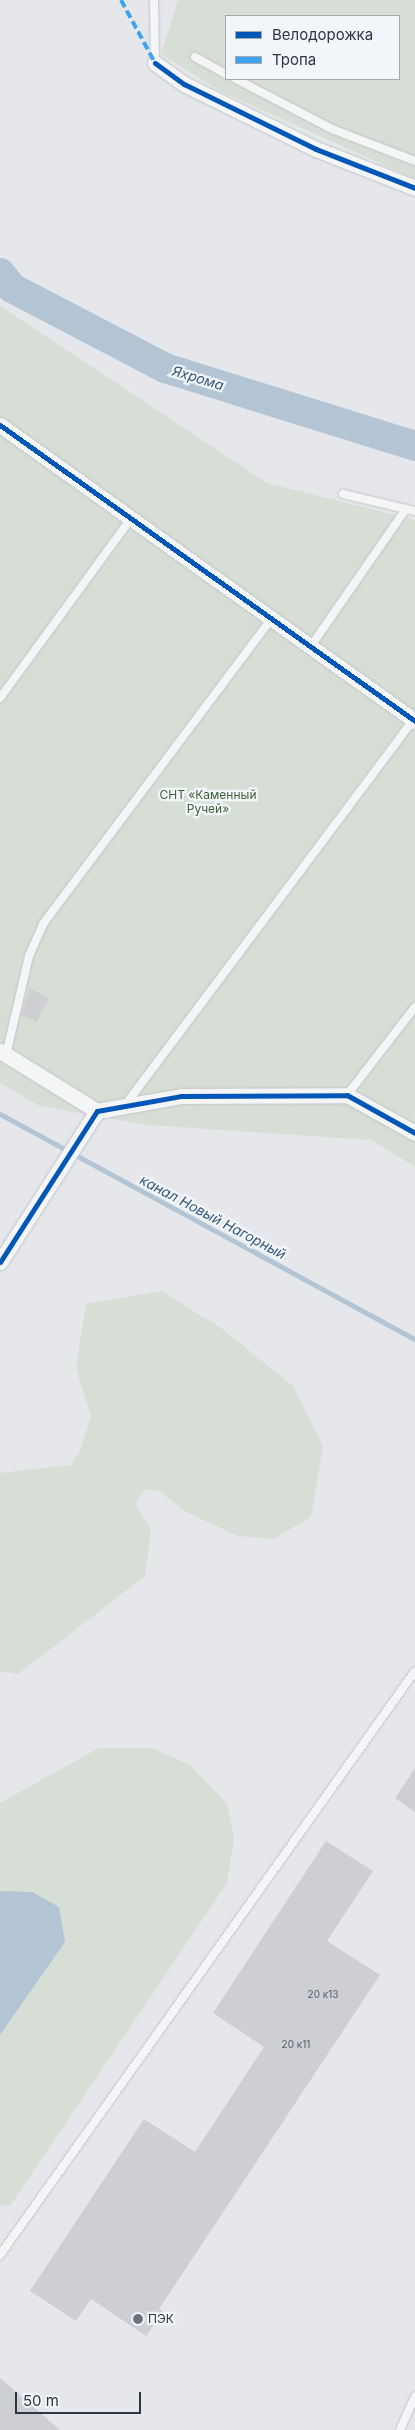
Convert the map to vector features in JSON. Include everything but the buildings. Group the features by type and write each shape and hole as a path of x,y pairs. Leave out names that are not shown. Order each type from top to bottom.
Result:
{"street":[{"path":"155,63 184,84 316,149 415,188"},
{"path":"0,424 414,720"},
{"path":"3,1053 97,1111"},
{"path":"0,1262 97,1111 126,1104 181,1096 347,1095 415,1133"}],"lane":[{"path":"154,0 155,63"},
{"path":"195,57 225,73"},
{"path":"238,80 332,129 415,161"},
{"path":"343,494 415,510"},
{"path":"312,646 406,508"},
{"path":"0,698 132,517"},
{"path":"3,1053 29,956 43,924 272,618"},
{"path":"126,1104 414,720"},
{"path":"347,1095 415,1007"},
{"path":"0,2255 415,1671"},
{"path":"400,2430 411,2415 415,2396"}],"green space":[{"path":"178,0 415,0 415,179 218,90 161,54"},
{"name":"СНТ «Каменный Ручей»","path":"0,306 267,483 415,520 415,1167 372,1140 147,1125 40,1106 0,1083"},
{"path":"161,1291 221,1328 293,1386 323,1446 311,1517 273,1539 238,1536 186,1512 160,1491 145,1489 135,1504 151,1530 145,1576 18,1674 0,1671 0,1473 71,1465 81,1449 91,1416 76,1368 86,1304"},
{"path":"99,1748 152,1748 190,1765 227,1804 234,1839 227,1883 10,2206 0,2205 0,2035 65,1942 0,1892 0,1803"}],"water":[{"path":"0,1891 32,1892 59,1907 65,1942 0,2035"}],"waterway":[{"name":"Яхрома","path":"0,273 12,288 165,368 415,446"},
{"name":"канал Новый Нагорный","path":"0,1114 415,1339"}],"marked path":[{"path":"121,0 155,63"}],"cycle path":[{"path":"155,63 184,84 316,149 415,188"},
{"path":"0,425 415,721"},
{"path":"0,1262 97,1111 181,1096 347,1095 415,1133"}],"place":[{"name":"ПЭК","path":"138,2319"}]}
